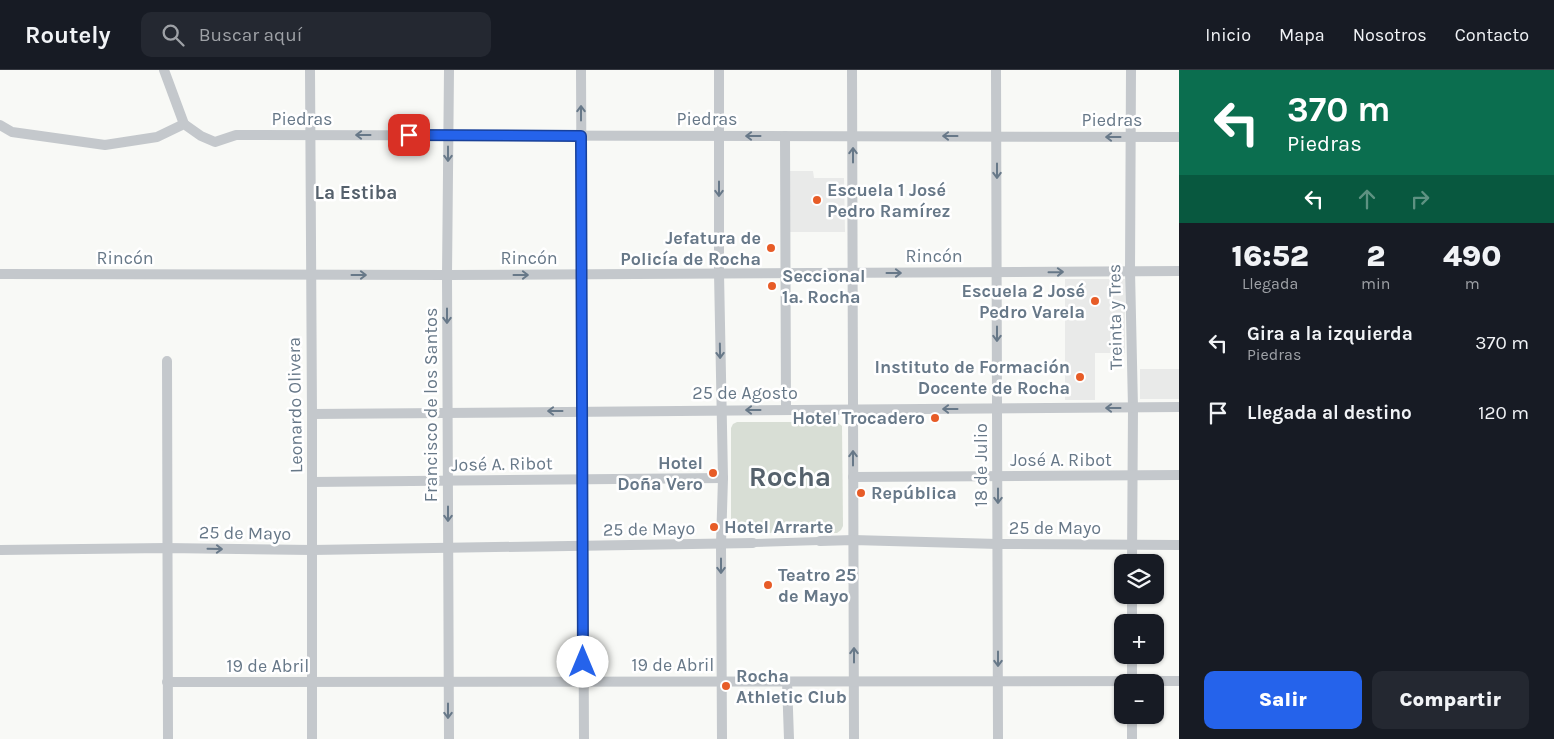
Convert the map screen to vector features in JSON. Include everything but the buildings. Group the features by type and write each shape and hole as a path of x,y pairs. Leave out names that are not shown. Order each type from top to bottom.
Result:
{"street":[{"path":"0,125 12,132 105,145 156,137 184,124 164,70"},
{"name":"Leonardo Olivera","path":"310,70 312,739"},
{"name":"Francisco de los Santos","path":"448,70 448,739"},
{"path":"581,70 584,739"},
{"path":"719,70 719,273 723,478 721,544 722,739"},
{"path":"852,70 854,739"},
{"name":"18 de Julio","path":"996,70 998,739"},
{"name":"Treinta y Tres","path":"1131,70 1130,271 1134,476 1132,554"},
{"name":"Piedras","path":"184,124 201,136 215,142 236,135 1179,137"},
{"path":"785,136 786,409"},
{"name":"Rincón","path":"0,274 447,275 1179,271"},
{"path":"168,360 166,548 168,739"},
{"name":"25 de Agosto","path":"312,414 786,409 1179,408"},
{"name":"José A. Ribot","path":"853,476 1179,476"},
{"name":"José A. Ribot","path":"312,482 723,478"},
{"name":"25 de Mayo","path":"0,550 166,548 447,549 853,540 998,544 1179,544"},
{"path":"787,681 789,739"},
{"name":"19 de Abril","path":"1164,681 1179,681"},
{"name":"19 de Abril","path":"167,682 1114,682"},
{"path":"1132,724 1132,739"}],"shaded area":[{"name":"Escuela 1 José Pedro Ramírez","path":"789,171 813,171 814,178 844,178 845,232 790,232"},
{"name":"Escuela 2 José Pedro Varela","path":"1065,279 1125,279 1125,353 1095,353 1095,400 1065,400"},
{"path":"1140,369 1179,369 1179,399 1140,399"},
{"path":"737,422 837,422 842,426 843,526 841,530 837,533 733,532 731,528 731,428"}],"place":[{"name":"Escuela 1 José Pedro Ramírez","path":"817,200"},
{"name":"Jefatura de Policía de Rocha","path":"771,248"},
{"name":"Seccional 1a. Rocha","path":"772,286"},
{"name":"Escuela 2 José Pedro Varela","path":"1095,301"},
{"name":"Instituto de Formación Docente de Rocha","path":"1080,377"},
{"name":"Hotel Trocadero","path":"935,418"},
{"name":"Hotel Doña Vero","path":"713,473"},
{"name":"República","path":"861,493"},
{"name":"Hotel Arrarte","path":"714,527"},
{"name":"Teatro 25 de Mayo","path":"768,585"},
{"name":"Rocha Athletic Club","path":"726,686"}],"district":[{"name":"La Estiba","path":"356,192"},
{"name":"Rocha","path":"790,476"}],"route":[{"path":"409,135 581,136 583,662"}]}
